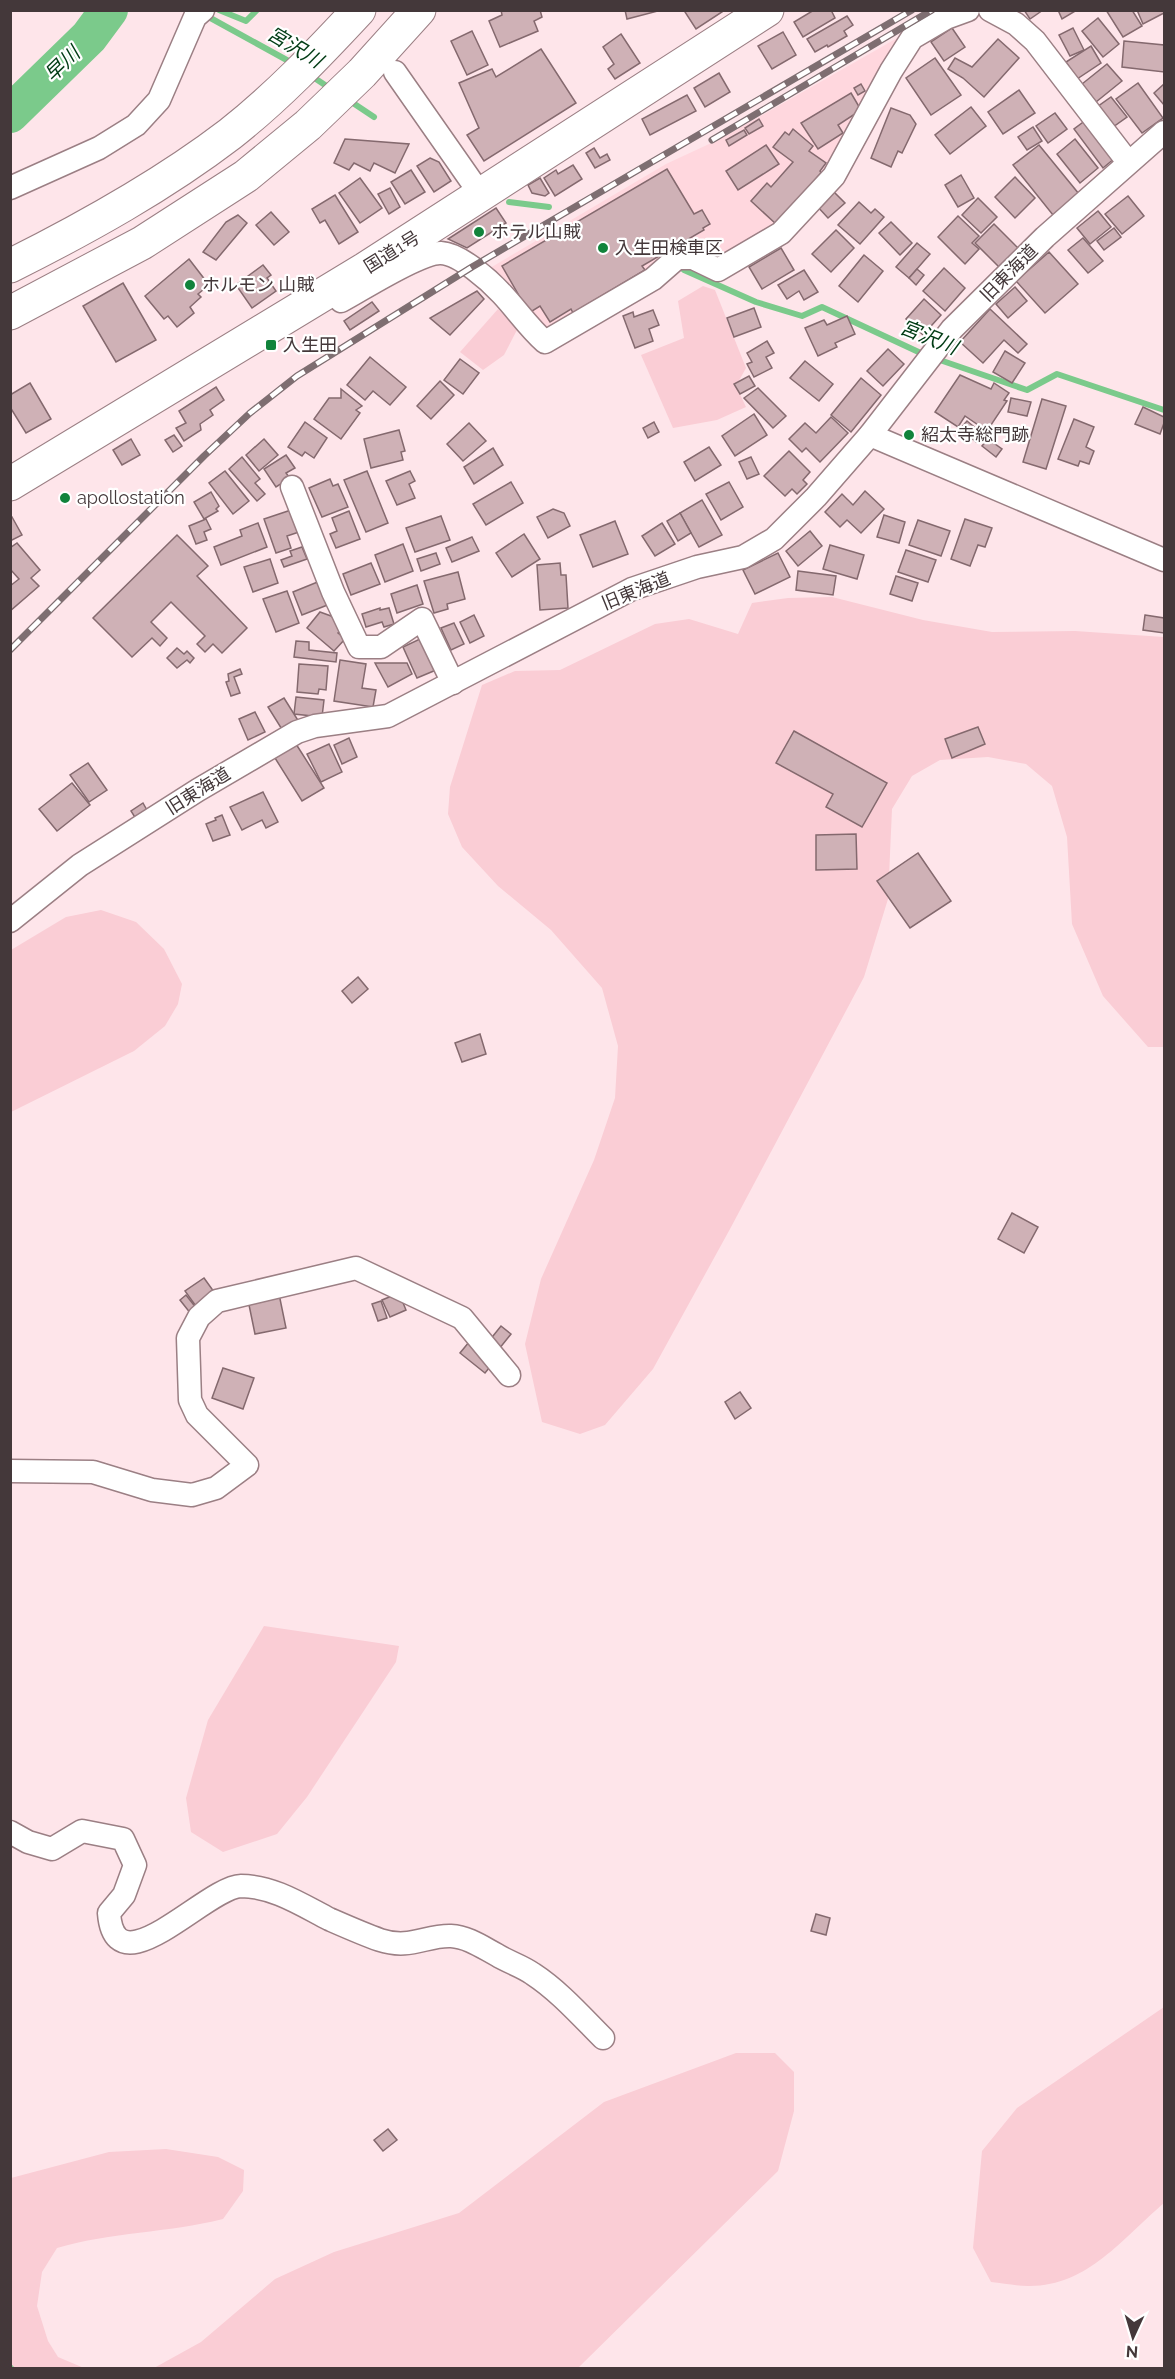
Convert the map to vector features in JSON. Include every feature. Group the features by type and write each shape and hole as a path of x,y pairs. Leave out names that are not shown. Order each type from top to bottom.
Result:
{"highway":[{"path":"10,266 101,218 176,172 230,134 319,54 359,10"},
{"path":"10,293 105,244 182,198 247,150 310,96 363,45 393,10"},
{"path":"10,313 142,243 246,176 308,125 362,74 419,10"},
{"name":"国道1号","path":"10,484 294,313 482,195 767,10"}],"street":[{"path":"294,313 312,318 423,256 444,253 480,273 503,295 531,330 545,342 653,279 677,258 693,258 718,270 781,232 834,176 891,71 912,38 946,18 968,10"},
{"path":"990,10 1016,24 1035,41 1128,162"},
{"path":"10,188 99,148 136,125 159,100 199,14"},
{"path":"395,72 482,195"},
{"name":"旧東海道","path":"10,921 80,865 198,790 297,732 315,726 388,716 632,589 697,567 743,557 774,539 870,435 952,329 1038,245 1164,132"},
{"path":"870,435 1164,560"},
{"path":"292,488 333,592 359,647 381,647 422,619 453,683"},
{"path":"10,1471 93,1472 152,1490 192,1495 216,1488 247,1465 197,1415 190,1400 188,1338 199,1317 217,1301 356,1268 462,1318 508,1375"},
{"path":"10,1832 28,1842 52,1849 82,1832 123,1839 135,1865 124,1895 109,1913 110,1930 118,1940 132,1943 145,1940 176,1923 220,1891 238,1886 258,1887 289,1898 332,1920 382,1941 411,1944 449,1936 466,1939 531,1972 548,1984 603,2038"}],"shaded area":[{"name":"入生田検車区","path":"906,33 838,157 779,226 720,260 688,248 555,331 539,329 490,268 666,164 722,138"},
{"path":"703,286 715,290 746,368 736,386 746,407 717,420 673,428 641,355 684,338 678,301"},
{"path":"498,309 518,328 504,355 483,370 460,352"},
{"path":"832,597 923,620 992,632 1075,631 1164,637 1164,1047 1148,1047 1103,996 1072,924 1067,837 1052,786 1026,764 988,757 940,760 912,776 892,809 888,899 864,977 653,1369 605,1425 580,1434 542,1422 525,1344 541,1279 594,1160 615,1098 618,1046 602,988 551,930 498,886 462,847 448,814 450,787 482,685 515,671 560,670 655,624 689,619 738,634 752,603 788,598"},
{"path":"101,910 136,922 164,949 182,984 178,1004 165,1026 134,1051 11,1112 11,950 66,917"},
{"path":"264,1626 399,1646 396,1662 307,1797 277,1834 223,1852 191,1832 186,1798 208,1720"},
{"path":"1164,2007 1164,2203 1103,2258 1068,2278 1049,2284 1028,2286 991,2282 973,2248 982,2151 1017,2108"},
{"path":"736,2053 775,2053 794,2072 794,2111 778,2171 578,2368 154,2368 201,2342 275,2279 334,2252 459,2213 604,2102"},
{"path":"166,2149 218,2157 244,2170 243,2191 223,2219 98,2239 57,2248 42,2272 37,2306 48,2341 58,2357 84,2368 11,2368 11,2178 109,2152"}],"building":[{"path":"501,10 540,10 542,17 534,21 538,31 500,47 489,21 502,15"},
{"path":"625,10 658,10 658,11 627,19"},
{"path":"688,10 725,10 696,29 685,12"},
{"path":"814,10 831,10 835,18 803,37 794,22"},
{"path":"1024,10 1043,10 1030,19"},
{"path":"1058,10 1077,10 1062,19"},
{"path":"1106,10 1132,10 1142,26 1123,37"},
{"path":"1137,10 1164,10 1164,13 1143,24"},
{"path":"847,16 853,25 844,31 847,36 815,52 807,39"},
{"path":"1098,18 1119,44 1103,57 1082,31"},
{"path":"952,28 965,47 944,61 931,42"},
{"path":"1073,28 1084,50 1070,56 1059,35"},
{"path":"472,31 488,65 467,75 451,41"},
{"path":"783,32 796,55 772,69 758,46"},
{"path":"621,34 640,63 615,79 608,69 614,64 603,47"},
{"path":"998,39 1019,58 984,97 963,78 948,69 955,58 972,67"},
{"path":"1124,41 1164,45 1164,72 1122,67"},
{"path":"1091,46 1101,63 1077,79 1066,62"},
{"path":"541,49 576,103 484,161 467,135 479,128 459,83 492,69 496,77"},
{"path":"935,58 961,95 931,115 906,78"},
{"path":"1107,64 1122,81 1096,102 1082,84"},
{"path":"719,73 730,92 705,107 694,88"},
{"path":"1138,83 1163,118 1142,133 1116,99"},
{"path":"861,84 865,91 858,95 854,88"},
{"path":"1164,84 1164,105 1154,93"},
{"path":"1019,90 1035,113 1003,134 988,112"},
{"path":"851,93 861,110 838,125 843,133 818,149 801,123"},
{"path":"687,95 696,111 650,135 642,119"},
{"path":"1111,97 1127,117 1113,127 1097,107"},
{"path":"971,107 986,126 950,154 935,135"},
{"path":"891,108 910,115 916,124 902,153 898,151 891,167 871,158"},
{"path":"1055,113 1067,129 1048,143 1036,126"},
{"path":"759,119 763,126 749,134 745,128"},
{"path":"1086,120 1115,158 1103,168 1074,129"},
{"path":"1033,127 1042,141 1027,150 1018,137"},
{"path":"793,129 813,146 809,151 826,163 821,173 776,224 751,201 767,183 771,187 793,162 773,147 785,132 789,135"},
{"path":"744,130 747,135 729,146 726,140"},
{"path":"345,139 409,144 395,173 374,163 370,171 354,163 349,170 334,163"},
{"path":"1075,139 1098,168 1080,183 1057,154"},
{"path":"766,145 779,164 738,190 726,171"},
{"path":"1039,145 1079,194 1053,215 1013,165"},
{"path":"594,148 600,158 607,154 610,160 595,168 586,153"},
{"path":"430,158 439,162 451,181 434,192 417,166"},
{"path":"573,165 582,179 555,196 544,178 556,170 558,174"},
{"name":"入生田検車区","path":"667,169 694,214 702,210 710,224 703,228 704,230 642,266 645,270 573,313 571,309 550,322 540,306 529,313 502,266"},
{"path":"411,170 425,192 405,204 391,182"},
{"path":"961,175 974,198 958,207 945,185"},
{"path":"1015,177 1035,198 1015,218 995,197"},
{"path":"360,178 382,208 360,223 339,193"},
{"path":"540,178 549,193 545,196 532,193 528,185"},
{"path":"390,188 400,207 389,214 378,194"},
{"path":"833,191 845,203 828,218 817,206"},
{"path":"335,195 358,232 339,244 325,220 320,223 312,209"},
{"path":"1128,196 1144,216 1122,234 1105,214"},
{"path":"978,198 997,217 981,233 962,215"},
{"path":"859,202 871,213 875,209 884,217 860,244 838,225"},
{"path":"496,208 506,223 467,248 448,239"},
{"path":"1098,211 1111,227 1090,244 1077,228"},
{"path":"271,212 289,232 274,245 256,225"},
{"path":"238,215 247,223 216,260 203,252 226,222"},
{"path":"958,216 979,236 972,243 979,249 965,264 938,237"},
{"path":"891,222 912,243 900,255 879,233"},
{"path":"994,224 1018,248 999,267 975,243"},
{"path":"1114,228 1121,237 1104,250 1097,241"},
{"path":"836,230 854,248 831,272 812,254"},
{"path":"1083,238 1103,261 1088,273 1068,250"},
{"path":"917,243 930,254 909,278 896,267"},
{"path":"781,248 794,270 762,289 749,267"},
{"path":"1049,252 1078,284 1045,313 1016,281"},
{"path":"864,255 883,271 858,302 839,286"},
{"path":"189,259 209,285 198,294 201,297 190,307 194,313 177,327 168,316 164,319 145,296"},
{"path":"263,265 271,275 267,278 276,291 252,308 236,285"},
{"path":"944,268 965,288 945,311 923,291"},
{"path":"917,269 924,275 916,285 909,278"},
{"path":"804,270 818,292 804,300 799,291 787,299 778,285"},
{"path":"123,283 156,340 116,362 83,306"},
{"path":"1015,287 1027,301 1008,318 996,304"},
{"path":"477,291 484,299 450,335 430,318"},
{"path":"924,299 941,315 923,335 906,319"},
{"path":"372,302 379,311 350,330 344,321"},
{"path":"754,308 761,327 734,337 727,318"},
{"path":"990,309 1027,344 1018,353 1004,340 983,363 960,342"},
{"path":"653,310 659,325 649,329 653,341 635,348 623,316 633,312 634,317"},
{"path":"847,316 855,334 835,343 837,347 818,356 805,328 824,320 827,325"},
{"path":"767,341 774,353 766,357 772,368 754,377 747,364 752,362 747,353"},
{"path":"888,349 904,364 883,386 867,371"},
{"path":"1005,351 1025,363 1012,383 993,372"},
{"path":"370,357 406,387 390,405 373,391 365,400 347,385"},
{"path":"460,359 479,373 463,394 444,380"},
{"path":"805,361 833,384 819,401 790,378"},
{"path":"960,375 991,389 994,383 1009,393 1004,400 1007,401 987,431 965,416 958,427 935,412"},
{"path":"749,376 755,386 740,394 734,384"},
{"path":"861,378 881,395 851,432 831,415"},
{"path":"440,381 454,395 431,419 417,406"},
{"path":"30,383 51,419 26,433 10,407 10,395"},
{"path":"216,387 224,400 210,410 213,415 200,424 201,430 184,441 176,428 186,423 179,411"},
{"path":"758,388 786,416 773,428 744,398"},
{"path":"341,389 362,406 356,410 360,413 341,439 314,419 329,398 341,398"},
{"path":"1011,398 1031,402 1027,416 1008,412"},
{"path":"1042,399 1066,406 1046,469 1023,462"},
{"path":"1143,407 1164,417 1160,434 1135,424"},
{"path":"754,414 767,435 735,456 722,436"},
{"path":"831,417 848,433 820,462 806,448 802,452 789,439 805,423 816,433"},
{"path":"1074,419 1094,427 1086,447 1094,451 1089,464 1080,461 1078,466 1058,459"},
{"path":"967,421 983,434 976,442 960,429"},
{"path":"305,422 327,438 314,458 305,452 302,456 288,447"},
{"path":"654,422 659,432 648,438 643,428"},
{"path":"469,423 486,441 463,461 447,444"},
{"path":"399,430 405,451 401,452 403,460 371,468 364,439"},
{"path":"174,435 182,446 173,452 165,440"},
{"path":"131,439 140,455 122,465 113,450"},
{"path":"264,439 278,455 259,471 246,455"},
{"path":"988,439 1002,449 996,457 982,446"},
{"path":"709,447 721,465 695,481 684,462"},
{"path":"493,448 503,465 474,484 464,467"},
{"path":"789,451 810,472 803,480 807,484 797,494 792,489 785,496 764,476"},
{"path":"286,455 295,468 286,473 290,478 276,487 264,469"},
{"path":"242,457 260,479 255,483 265,494 257,501 229,469"},
{"path":"751,457 759,474 747,479 739,462"},
{"path":"225,471 249,501 233,514 209,483"},
{"path":"367,471 388,523 366,532 344,480"},
{"path":"410,471 415,481 409,484 415,498 397,505 386,481"},
{"path":"330,479 333,486 338,484 348,507 322,517 309,488"},
{"path":"511,482 523,503 486,525 473,504"},
{"path":"729,482 743,507 721,520 706,494"},
{"path":"865,491 884,509 861,533 847,520 840,527 825,512 842,494 853,505"},
{"path":"211,492 219,506 216,509 218,511 204,519 194,502"},
{"path":"702,500 722,535 699,547 680,513"},
{"path":"294,509 302,531 287,536 291,548 276,553 264,519"},
{"path":"553,509 564,513 570,526 548,538 537,517"},
{"path":"349,511 360,539 336,548 330,534 337,531 332,518"},
{"path":"680,513 691,533 678,541 667,521"},
{"path":"884,515 905,522 899,543 877,537"},
{"path":"441,516 450,540 415,552 406,528"},
{"path":"12,517 22,535 10,541 10,518"},
{"path":"206,519 211,529 204,532 207,540 196,544 189,526"},
{"path":"965,519 992,528 985,547 978,545 970,566 951,559"},
{"path":"918,520 950,531 941,556 909,545"},
{"path":"615,521 628,554 593,567 580,535"},
{"path":"258,523 267,547 221,565 214,547 242,536 240,530"},
{"path":"662,523 675,544 655,556 642,536"},
{"path":"810,531 822,546 798,566 786,551"},
{"path":"524,534 540,559 512,577 496,553"},
{"path":"177,535 208,566 197,576 247,628 222,653 213,644 205,652 197,644 205,636 171,602 151,622 167,638 160,646 152,638 132,657 93,618"},
{"path":"472,537 479,551 452,562 446,548"},
{"path":"17,543 40,570 31,578 39,586 10,611 10,586 19,579 10,569 10,548"},
{"path":"403,544 413,571 385,582 375,555"},
{"path":"830,545 864,555 857,579 823,569"},
{"path":"302,547 307,559 284,567 281,560 292,556 290,551"},
{"path":"906,550 936,560 928,582 898,572"},
{"path":"436,553 440,564 421,571 417,559"},
{"path":"778,553 790,577 755,594 743,570"},
{"path":"270,559 278,583 253,592 244,567"},
{"path":"371,563 380,584 351,595 343,574"},
{"path":"560,563 561,575 566,575 568,608 540,610 537,565"},
{"path":"798,571 836,576 833,595 796,590"},
{"path":"458,572 465,599 447,604 448,609 434,613 424,581"},
{"path":"896,576 918,583 912,601 890,594"},
{"path":"320,581 330,604 302,615 293,592"},
{"path":"417,585 423,604 397,613 391,594"},
{"path":"287,591 299,623 276,632 263,599"},
{"path":"380,608 380,610 389,608 394,624 384,627 382,622 366,627 362,614"},
{"path":"320,612 331,616 344,627 338,633 345,639 334,651 307,628"},
{"path":"474,615 484,636 470,643 460,622"},
{"path":"1145,615 1164,618 1164,633 1143,630"},
{"path":"454,623 464,644 451,650 441,628"},
{"path":"422,638 436,670 417,678 403,647"},
{"path":"296,641 309,642 309,650 337,653 336,662 294,657"},
{"path":"177,648 184,654 187,651 194,658 190,663 187,660 177,668 167,658"},
{"path":"340,660 366,664 362,688 376,690 373,707 334,701"},
{"path":"375,663 407,663 412,674 388,687"},
{"path":"299,664 328,666 326,690 319,689 318,694 297,692"},
{"path":"240,669 242,674 234,677 240,693 231,696 226,682 229,681 228,674"},
{"path":"296,697 324,700 322,717 294,714"},
{"path":"284,698 299,722 283,731 268,707"},
{"path":"255,712 265,732 248,740 239,719"},
{"path":"978,727 985,744 952,758 945,739"},
{"path":"794,731 887,783 862,827 826,807 833,794 776,763"},
{"path":"349,738 357,757 342,764 334,745"},
{"path":"296,744 324,788 302,801 275,758"},
{"path":"329,744 342,772 321,782 307,754"},
{"path":"88,763 107,790 89,802 70,775"},
{"path":"72,783 90,805 57,831 39,809"},
{"path":"263,792 278,822 266,828 262,820 242,830 230,807"},
{"path":"143,803 148,812 136,819 131,811"},
{"path":"222,815 230,835 213,841 206,824"},
{"path":"856,834 857,869 816,870 816,835"},
{"path":"918,853 951,901 910,928 877,881"},
{"path":"358,977 368,989 352,1003 342,991"},
{"path":"480,1034 486,1054 462,1062 455,1043"},
{"path":"1012,1213 1038,1227 1024,1253 998,1239"},
{"path":"204,1278 217,1296 198,1309 185,1291"},
{"path":"399,1293 406,1310 390,1317 382,1300"},
{"path":"279,1294 286,1328 255,1334 248,1300"},
{"path":"186,1295 197,1309 191,1314 180,1300"},
{"path":"381,1301 387,1318 378,1321 372,1304"},
{"path":"501,1326 511,1334 499,1349 489,1341"},
{"path":"469,1342 493,1363 485,1373 460,1353"},
{"path":"223,1368 254,1378 243,1409 212,1398"},
{"path":"740,1392 751,1408 735,1419 725,1402"},
{"path":"816,1914 830,1918 826,1935 811,1931"},
{"path":"388,2129 397,2140 383,2151 374,2140"}],"waterway":[{"name":"早川","path":"10,114 89,37 109,10"},
{"path":"219,10 246,21 257,10"},
{"name":"宮沢川","path":"205,15 294,64"},
{"name":"宮沢川","path":"310,75 331,89"},
{"name":"宮沢川","path":"347,99 374,117"},
{"name":"宮沢川","path":"509,202 549,207"},
{"name":"宮沢川","path":"684,270 756,302 802,316 822,307 925,355"},
{"name":"宮沢川","path":"934,358 1027,390 1057,374 1164,410"}],"railway":[{"path":"10,650 204,456 250,413 297,376 472,267 912,10"},
{"path":"712,140 932,10"}],"place":[{"name":"ホテル山賊","path":"479,232"},
{"name":"入生田検車区","path":"603,248"},
{"name":"ホルモン 山賊","path":"190,285"},
{"name":"入生田","path":"271,345"},
{"name":"紹太寺総門跡","path":"909,435"},
{"name":"apollostation","path":"65,498"}]}
